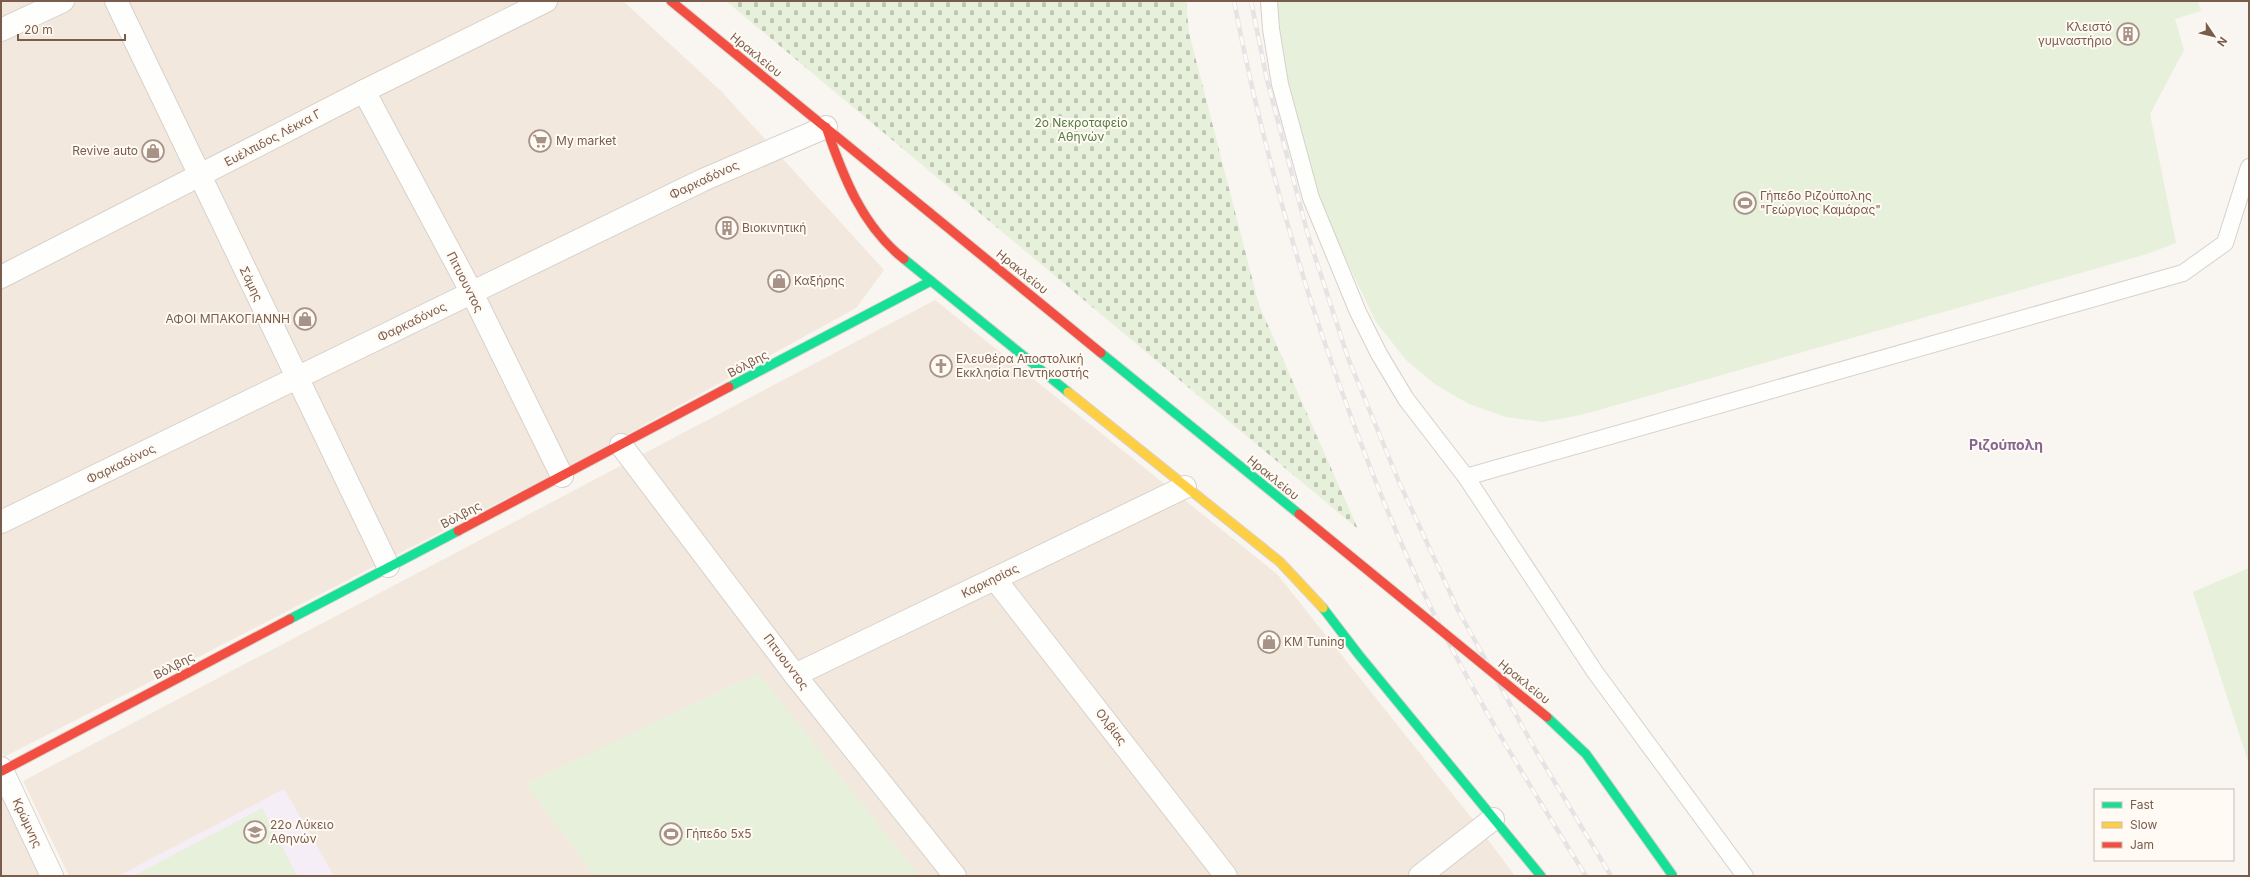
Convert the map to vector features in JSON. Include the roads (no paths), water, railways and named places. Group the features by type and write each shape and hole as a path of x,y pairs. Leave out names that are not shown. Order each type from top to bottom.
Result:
{"street":[{"path":"1,30 63,1"},
{"name":"Σάμης","path":"116,1 199,177 388,566"},
{"name":"Ευέλπιδος Λέκκα Γ","path":"1,276 199,177 364,91 546,1"},
{"name":"Ηρακλείου","path":"671,1 1546,716 1586,754 1673,876"},
{"name":"Πιτυουντος","path":"364,91 472,293 562,476"},
{"path":"826,127 842,172 862,213 897,254 1280,562 1317,600 1493,819 1541,876"},
{"name":"Φαρκαδόνος","path":"1,522 703,180 826,127"},
{"name":"Βόλβης","path":"2,769 931,281"},
{"name":"Πιτυουντος","path":"621,445 795,675 955,876"},
{"name":"Καρκησίας","path":"795,675 1185,487"},
{"name":"Ολβίας","path":"995,579 1226,876"},
{"name":"Κρώμνης","path":"2,769 52,876"},
{"path":"1420,876 1493,819"}],"lane":[{"path":"1269,1 1271,29 1280,84 1311,198 1358,312 1380,354 1406,399 1466,478 1595,672 1745,876"},
{"path":"1466,478 2183,272 2225,243 2249,167"}],"railway":[{"path":"1234,1 1256,106 1298,261 1332,363 1379,490 1411,566 1452,650 1508,748 1586,876"},
{"path":"1251,1 1267,80 1308,235 1348,358 1399,482 1458,610 1536,751 1611,876"}],"place":[{"name":"Κλειστό γυμναστήριο","path":"2128,34"},
{"name":"My market","path":"540,141"},
{"name":"Revive auto","path":"153,151"},
{"name":"Γήπεδο Ριζούπολης \"Γεώργιος Καμάρας\"","path":"1745,203"},
{"name":"Βιοκινητική","path":"727,228"},
{"name":"Καξήρης","path":"779,281"},
{"name":"ΑΦΟΙ ΜΠΑΚΟΓΙΑΝΝΗ","path":"305,319"},
{"name":"Ελευθέρα Αποστολική Εκκλησία Πεντηκοστής","path":"941,366"},
{"name":"KM Tuning","path":"1269,642"},
{"name":"22ο Λύκειο Αθηνών","path":"255,832"},
{"name":"Γήπεδο 5x5","path":"671,834"}],"district":[{"name":"Ριζούπολη","path":"2006,445"}],"park label":[{"name":"2ο Νεκροταφείο Αθηνών","path":"1081,130"}]}
